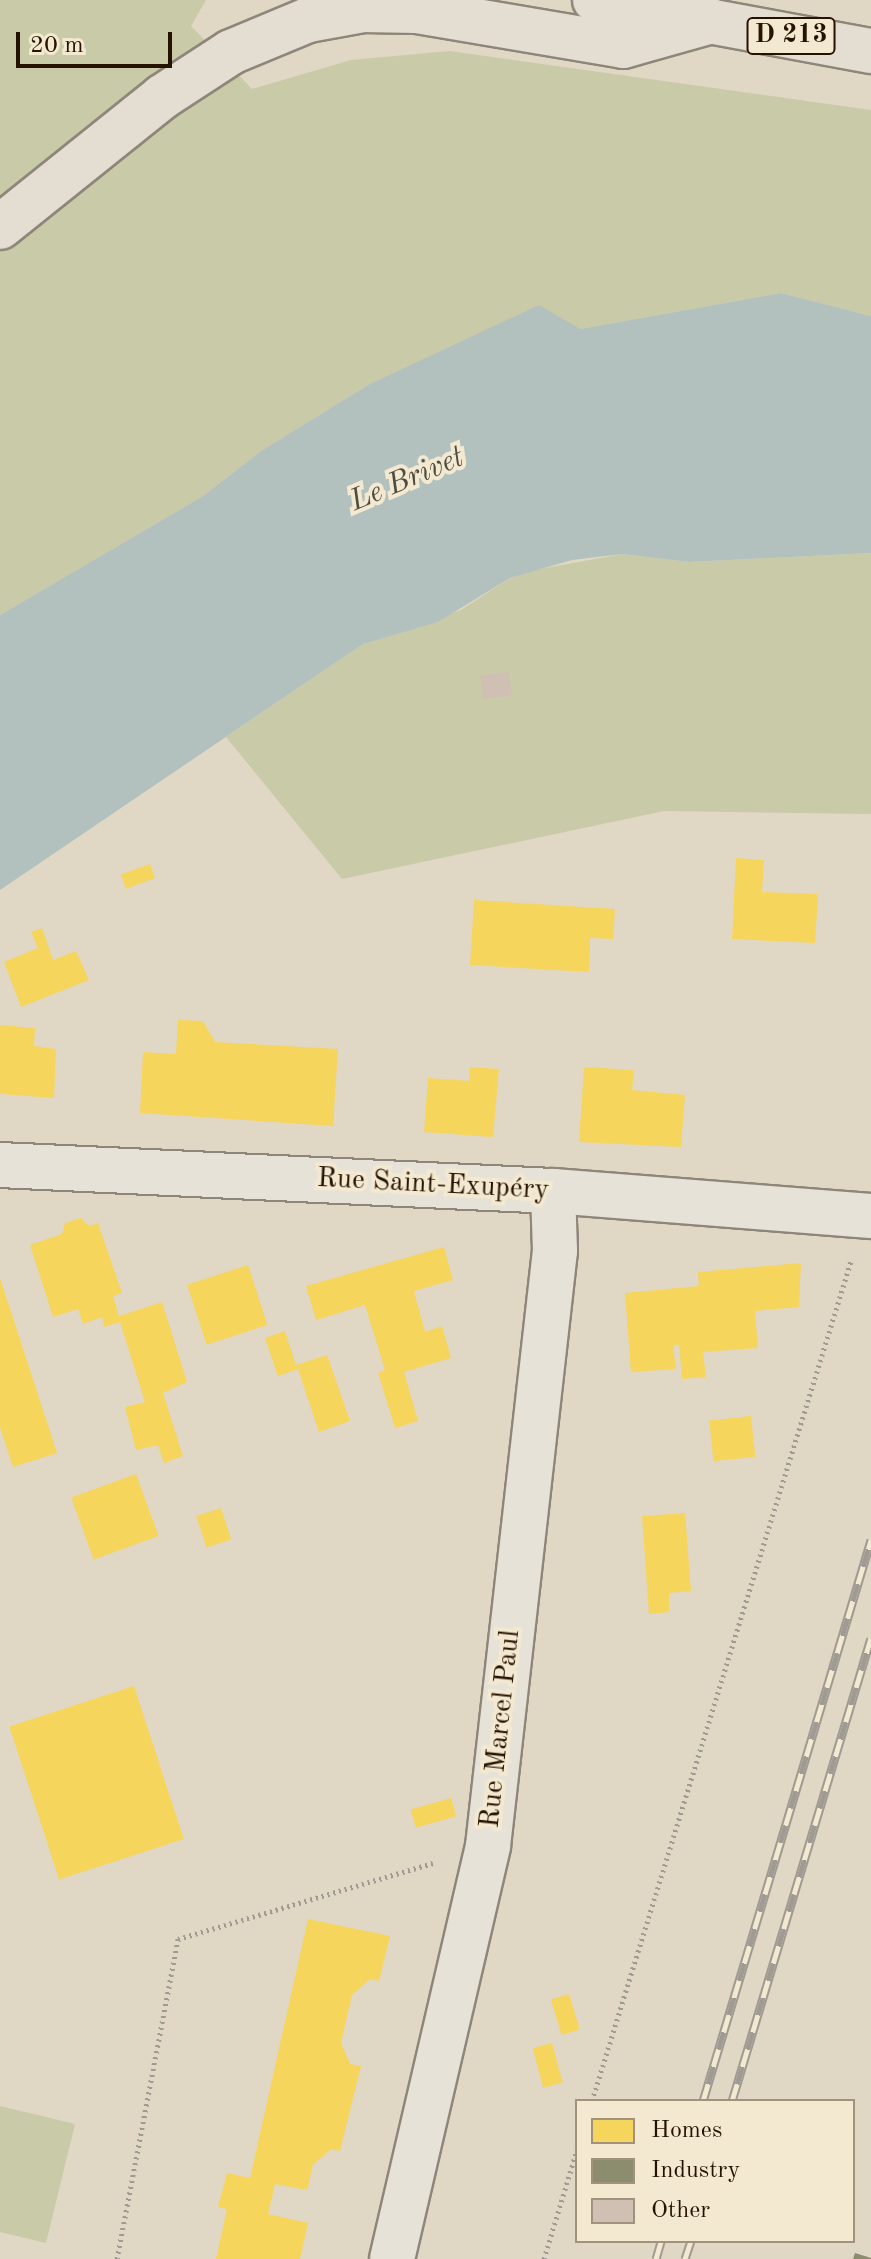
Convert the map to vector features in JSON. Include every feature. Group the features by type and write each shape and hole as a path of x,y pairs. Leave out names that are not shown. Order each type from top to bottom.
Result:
{"highway":[{"name":"D 213","path":"595,0 871,51"},
{"path":"0,227 162,97 231,52 308,20 363,10 417,11 623,46 712,21"}],"street":[{"name":"Rue Saint-Exupéry","path":"0,1165 553,1191 868,1215"},
{"name":"Rue Marcel Paul","path":"392,2259 488,1846 555,1251 553,1191"}],"path":[{"path":"593,2099 868,1215"},
{"path":"119,2259 178,1939 488,1846"},
{"path":"544,2259 575,2157"}],"green space":[{"path":"0,0 206,0 191,26 252,89 351,60 450,51 871,110 871,316 781,293 580,329 368,385 261,451 203,496 0,615"},
{"path":"871,553 871,814 664,811 342,879 226,737 363,644 461,610 510,578 535,570 622,554 689,562"},
{"path":"0,2106 75,2124 46,2243 0,2232"}],"water":[{"name":"Le Brivet","path":"781,293 871,316 871,553 689,562 622,554 572,560 510,578 438,622 363,644 0,890 0,615 203,496 261,451 368,385 539,305 580,329"}],"building: Homes":[{"path":"736,858 764,860 762,892 818,894 815,943 732,939"},
{"path":"150,864 155,878 126,889 121,875"},
{"path":"474,900 615,909 613,939 590,938 589,972 470,965"},
{"path":"42,928 53,960 76,951 89,980 21,1007 4,962 38,948 31,932"},
{"path":"178,1020 203,1021 215,1042 338,1049 333,1126 140,1113 143,1052 176,1054"},
{"path":"0,1025 35,1028 34,1046 56,1049 54,1098 0,1094"},
{"path":"470,1067 499,1069 493,1137 424,1132 428,1078 469,1081"},
{"path":"584,1067 634,1070 632,1090 685,1095 681,1147 579,1142"},
{"path":"81,1218 89,1226 98,1223 122,1293 113,1296 119,1316 162,1302 187,1382 163,1393 183,1456 164,1463 158,1445 136,1450 125,1407 145,1402 120,1322 104,1327 102,1317 83,1324 78,1309 53,1317 30,1245 62,1234 65,1223"},
{"path":"444,1247 453,1280 414,1291 425,1332 442,1326 451,1358 404,1372 418,1421 395,1428 378,1373 385,1370 365,1305 316,1320 306,1286"},
{"path":"801,1263 799,1307 755,1311 758,1348 703,1352 706,1377 682,1379 679,1345 673,1345 676,1369 631,1372 625,1293 699,1286 698,1272"},
{"path":"248,1265 267,1325 207,1345 187,1285"},
{"path":"0,1278 57,1453 13,1467 0,1427"},
{"path":"285,1331 296,1365 327,1355 350,1421 319,1432 298,1369 278,1376 265,1338"},
{"path":"751,1416 755,1457 714,1461 709,1420"},
{"path":"136,1474 159,1536 94,1560 71,1498"},
{"path":"221,1508 231,1539 206,1547 196,1516"},
{"path":"685,1513 691,1591 669,1593 669,1612 649,1614 642,1516"},
{"path":"134,1686 184,1839 59,1880 9,1726"},
{"path":"451,1798 456,1816 416,1828 411,1810"},
{"path":"308,1919 390,1936 379,1981 370,1979 352,1995 341,2043 350,2064 361,2066 340,2151 331,2149 313,2165 307,2190 275,2184 268,2214 308,2223 300,2259 216,2259 227,2209 218,2207 227,2173 250,2178"},
{"path":"569,1994 580,2029 562,2035 551,2000"},
{"path":"552,2043 563,2083 543,2088 533,2048"}],"building: Industry":[{"path":"855,2253 871,2258 871,2259 853,2259"}],"building: Other":[{"path":"509,672 512,696 483,699 480,676"}],"railway":[{"path":"704,2099 871,1540"},
{"path":"733,2099 871,1638"},
{"path":"656,2259 660,2243"},
{"path":"685,2259 690,2243"}]}
